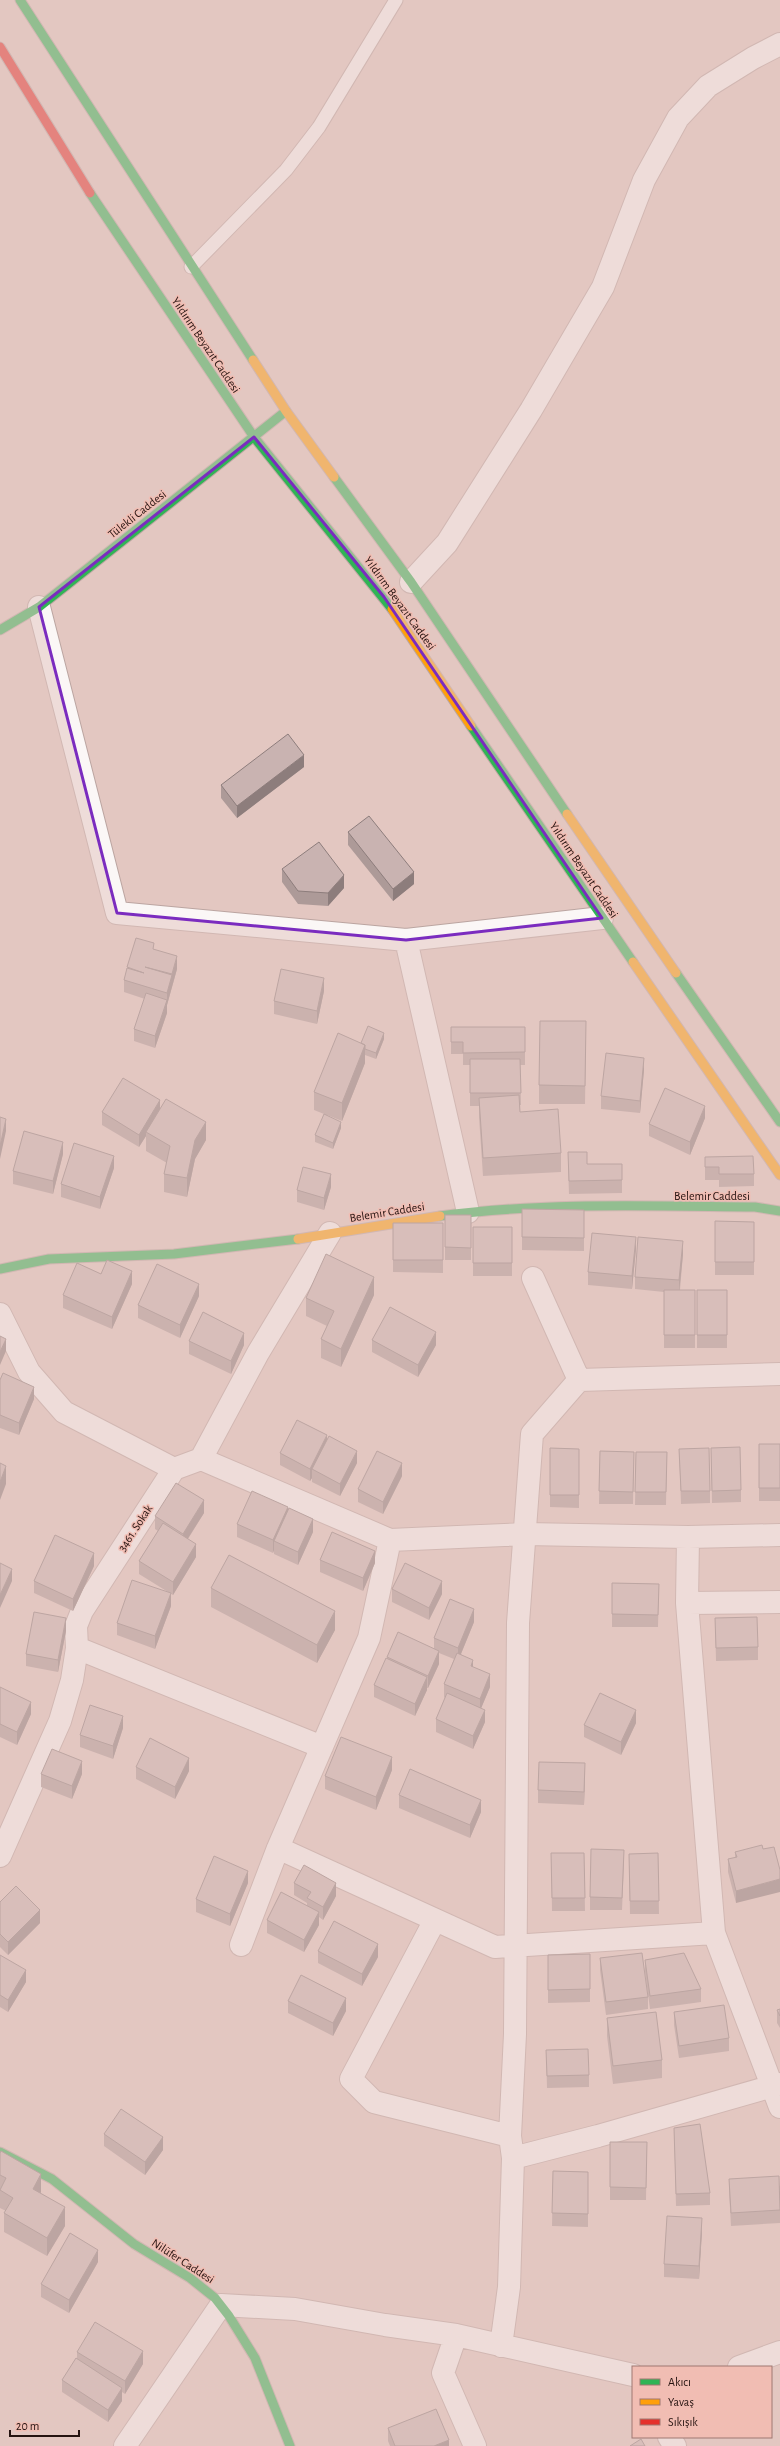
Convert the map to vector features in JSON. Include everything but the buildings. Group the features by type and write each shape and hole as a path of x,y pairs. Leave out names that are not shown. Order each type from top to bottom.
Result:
{"main road":[{"name":"Yıldırım Beyazıt Caddesi","path":"20,0 191,267 286,411 411,582 626,902 780,1122"},
{"name":"Yıldırım Beyazıt Caddesi","path":"0,47 92,196 254,437 384,597 602,918 780,1175"},
{"name":"Tülekli Caddesi","path":"0,630 39,607 286,411"},
{"name":"Belemir Caddesi","path":"0,1269 27,1262 63,1257 178,1254 223,1250 468,1212 542,1207 755,1208 780,1211"},
{"name":"Nilüfer Caddesi","path":"0,2152 39,2171 62,2186 125,2238 199,2283 221,2305 260,2370 290,2446"}],"street":[{"path":"411,582 446,543 531,410 603,288 644,180 678,118 708,86 753,58 780,44"},
{"path":"39,607 117,913 406,940 602,918"},
{"path":"406,940 468,1212"},
{"path":"0,1314 29,1372 64,1412 174,1470 200,1459 258,1353 330,1233"},
{"path":"533,1278 579,1380"},
{"path":"501,2346 509,2287 513,2158 510,2136 515,2034 518,1623 532,1434 579,1380 780,1374"},
{"path":"200,1459 390,1540 525,1534 688,1538 780,1535"},
{"name":"3461. Sokak","path":"2,1850 60,1721 72,1680 77,1648 76,1626 82,1611 174,1470"},
{"path":"688,1538 687,1603 714,1933 776,2085 780,2107"},
{"path":"241,1945 278,1848 369,1638 390,1540"},
{"path":"687,1603 780,1602"},
{"path":"77,1648 322,1747"},
{"path":"278,1848 495,1947 714,1933"},
{"path":"435,1920 351,2079 374,2102 510,2136"},
{"path":"513,2158 598,2136 776,2085"},
{"path":"125,2446 221,2305 296,2309 385,2325 456,2335 632,2375"},
{"path":"456,2335 443,2373 475,2446"},
{"path":"742,2366 780,2352"}],"lane":[{"path":"191,267 286,170 320,127 396,0"}],"highlighted area":[{"path":"254,437 384,597 602,918 406,940 117,913 39,607"}],"traffic: fast":[{"path":"20,0 253,360"},
{"path":"90,193 254,437 392,609"},
{"path":"0,630 39,607 286,411"},
{"path":"334,477 411,582 567,814"},
{"path":"471,726 633,962"},
{"path":"676,973 780,1122"},
{"path":"440,1216 519,1209 598,1206 755,1207 780,1211"},
{"path":"0,1269 49,1259 174,1254 298,1239"},
{"path":"0,2152 52,2179 134,2244 190,2278 215,2298 229,2316 255,2358 290,2446"}],"traffic: slow":[{"path":"253,360 286,411 334,477"},
{"path":"392,609 471,726"},
{"path":"567,814 676,973"},
{"path":"633,962 780,1175"},
{"path":"298,1239 440,1216"}],"traffic: jam":[{"path":"0,47 90,193"}]}
